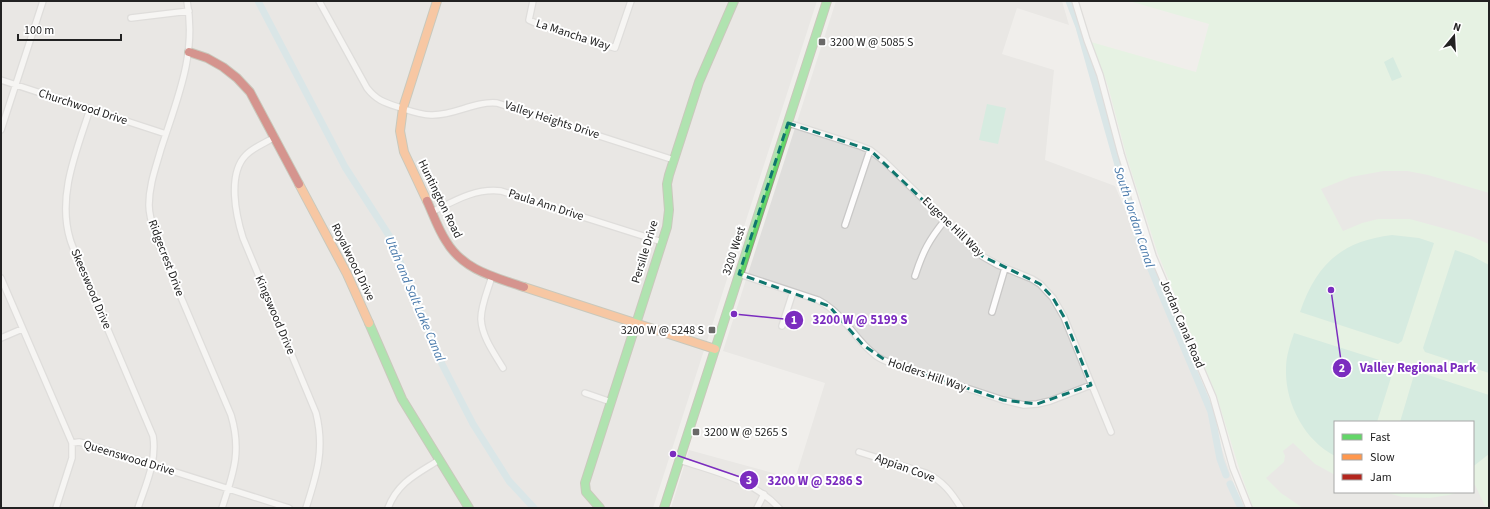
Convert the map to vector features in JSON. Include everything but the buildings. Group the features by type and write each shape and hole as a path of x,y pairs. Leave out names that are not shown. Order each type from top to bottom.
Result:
{"street":[{"path":"1,130 43,1"},
{"name":"Ridgecrest Drive","path":"187,1 190,31 186,71 155,169 150,192 149,206 151,220 158,243 236,430 237,453 234,469 222,508"},
{"name":"Valley Heights Drive","path":"319,1 372,94 384,102 422,114 437,115 482,103 497,103 674,160"},
{"name":"Huntington Road","path":"438,1 403,108 400,131 402,146 445,240 454,253 472,268 492,276 715,349"},
{"name":"La Mancha Way","path":"534,1 529,20 542,26 615,48 631,1"},
{"name":"Persille Drive","path":"600,508 586,492 585,483 662,242 668,218 667,184 674,160 699,82 734,1"},
{"name":"3200 West","path":"664,508 827,1"},
{"name":"Jordan Canal Road","path":"1075,1 1100,75 1121,154 1153,256 1213,397 1234,468 1249,508"},
{"path":"131,18 189,11"},
{"name":"Royalwood Drive","path":"189,52 205,56 217,62 240,80 250,92 347,274 402,399 469,508"},
{"name":"Churchwood Drive","path":"1,80 166,134"},
{"name":"Skeeswood Drive","path":"90,109 68,180 66,195 67,225 70,239 78,259 153,436 154,453 152,464 138,508"},
{"name":"Eugene Hill Way","path":"788,123 870,150 884,161 982,256 991,262 1025,275 1040,284 1053,298 1064,317 1111,432"},
{"name":"Kingswood Drive","path":"275,138 253,150 245,156 240,164 236,183 235,210 243,238 316,413 320,428 320,460 306,508"},
{"path":"845,225 870,150"},
{"name":"Paula Ann Drive","path":"432,212 469,194 490,190 501,191 662,242"},
{"path":"915,276 926,246 945,220"},
{"path":"992,312 1005,268"},
{"name":"Holders Hill Way","path":"739,274 818,300 829,306 844,320 863,345 881,359 1003,400 1024,405 1037,404 1050,401 1091,385"},
{"path":"492,276 481,319 485,337 503,368"},
{"name":"Queenswood Drive","path":"1,278 72,443 87,444 289,508"},
{"path":"782,326 793,292"},
{"path":"1,338 22,329"},
{"path":"585,393 611,402"},
{"path":"56,508 72,458 72,443"},
{"name":"Appian Cove","path":"859,452 936,477 955,497 961,508"},
{"path":"388,508 395,493 405,482 439,460"},
{"path":"679,460 742,481 764,494 779,508"},
{"path":"757,508 764,494"}],"highlighted area":[{"path":"788,123 870,150 982,256 1040,284 1053,298 1064,317 1091,385 1037,404 1003,400 888,362 863,345 829,306 739,274"}],"shaded area":[{"path":"1,1 817,1 653,508 1,508"},
{"path":"836,1 1062,1 1069,25 1017,8 1002,54 1054,70 1045,160 1115,186 1195,371 1242,508 671,508 689,450 795,479 825,383 723,351"},
{"path":"1384,171 1407,171 1428,175 1489,193 1489,244 1473,237 1410,219 1378,219 1362,223 1343,231 1321,189 1351,177"},
{"path":"1293,443 1315,464 1334,474 1334,493 1388,493 1402,497 1430,498 1456,493 1474,493 1475,485 1486,508 1303,508 1281,493 1266,478 1284,462 1285,456 1283,451"}],"green space":[{"path":"1129,1 1489,1 1489,508 1253,508 1217,397 1158,254 1127,158 1108,86 1091,42 1196,72 1209,24"},
{"path":"1393,57 1402,77 1392,81 1384,62"},
{"path":"987,104 1006,108 998,144 979,140"},
{"path":"1392,235 1419,238 1434,243 1402,341 1398,344 1300,312 1306,295 1314,281 1333,258 1358,243 1374,238"},
{"path":"1455,250 1472,256 1489,265 1489,373 1425,352 1423,348"},
{"path":"1294,333 1392,364 1394,368 1377,421 1334,421 1334,455 1314,440 1298,419 1293,407 1289,395 1286,369 1287,355"},
{"path":"1419,372 1489,395 1489,454 1474,466 1474,421 1400,421 1414,375"}],"waterway":[{"name":"Utah and Salt Lake Canal","path":"258,1 345,167 390,237 442,364 473,424 509,481 534,508"},
{"name":"South Jordan Canal","path":"1069,1 1079,27 1140,243 1211,412 1220,459 1226,475"},
{"name":"South Jordan Canal","path":"1230,484 1241,508"}],"traffic: fast":[{"path":"600,508 586,492 585,483 667,227 669,210 667,184 669,175 699,82 734,1"},
{"path":"664,508 827,1"},
{"path":"369,323 402,399 469,508"}],"traffic: slow":[{"path":"427,201 404,152 400,131 403,108 437,1"},
{"path":"299,184 347,274 369,323"},
{"path":"524,287 715,349"}],"traffic: jam":[{"path":"189,52 207,58 223,67 237,78 250,92 299,184"},
{"path":"427,201 443,236 453,251 461,259 470,266 491,276 524,287"}],"place":[{"name":"3200 W @ 5085 S","path":"822,42"},
{"name":"Valley Regional Park","path":"1331,290"},
{"name":"3200 W @ 5199 S","path":"734,314"},
{"name":"3200 W @ 5248 S","path":"712,330"},
{"name":"3200 W @ 5265 S","path":"696,432"},
{"name":"3200 W @ 5286 S","path":"673,454"}]}
